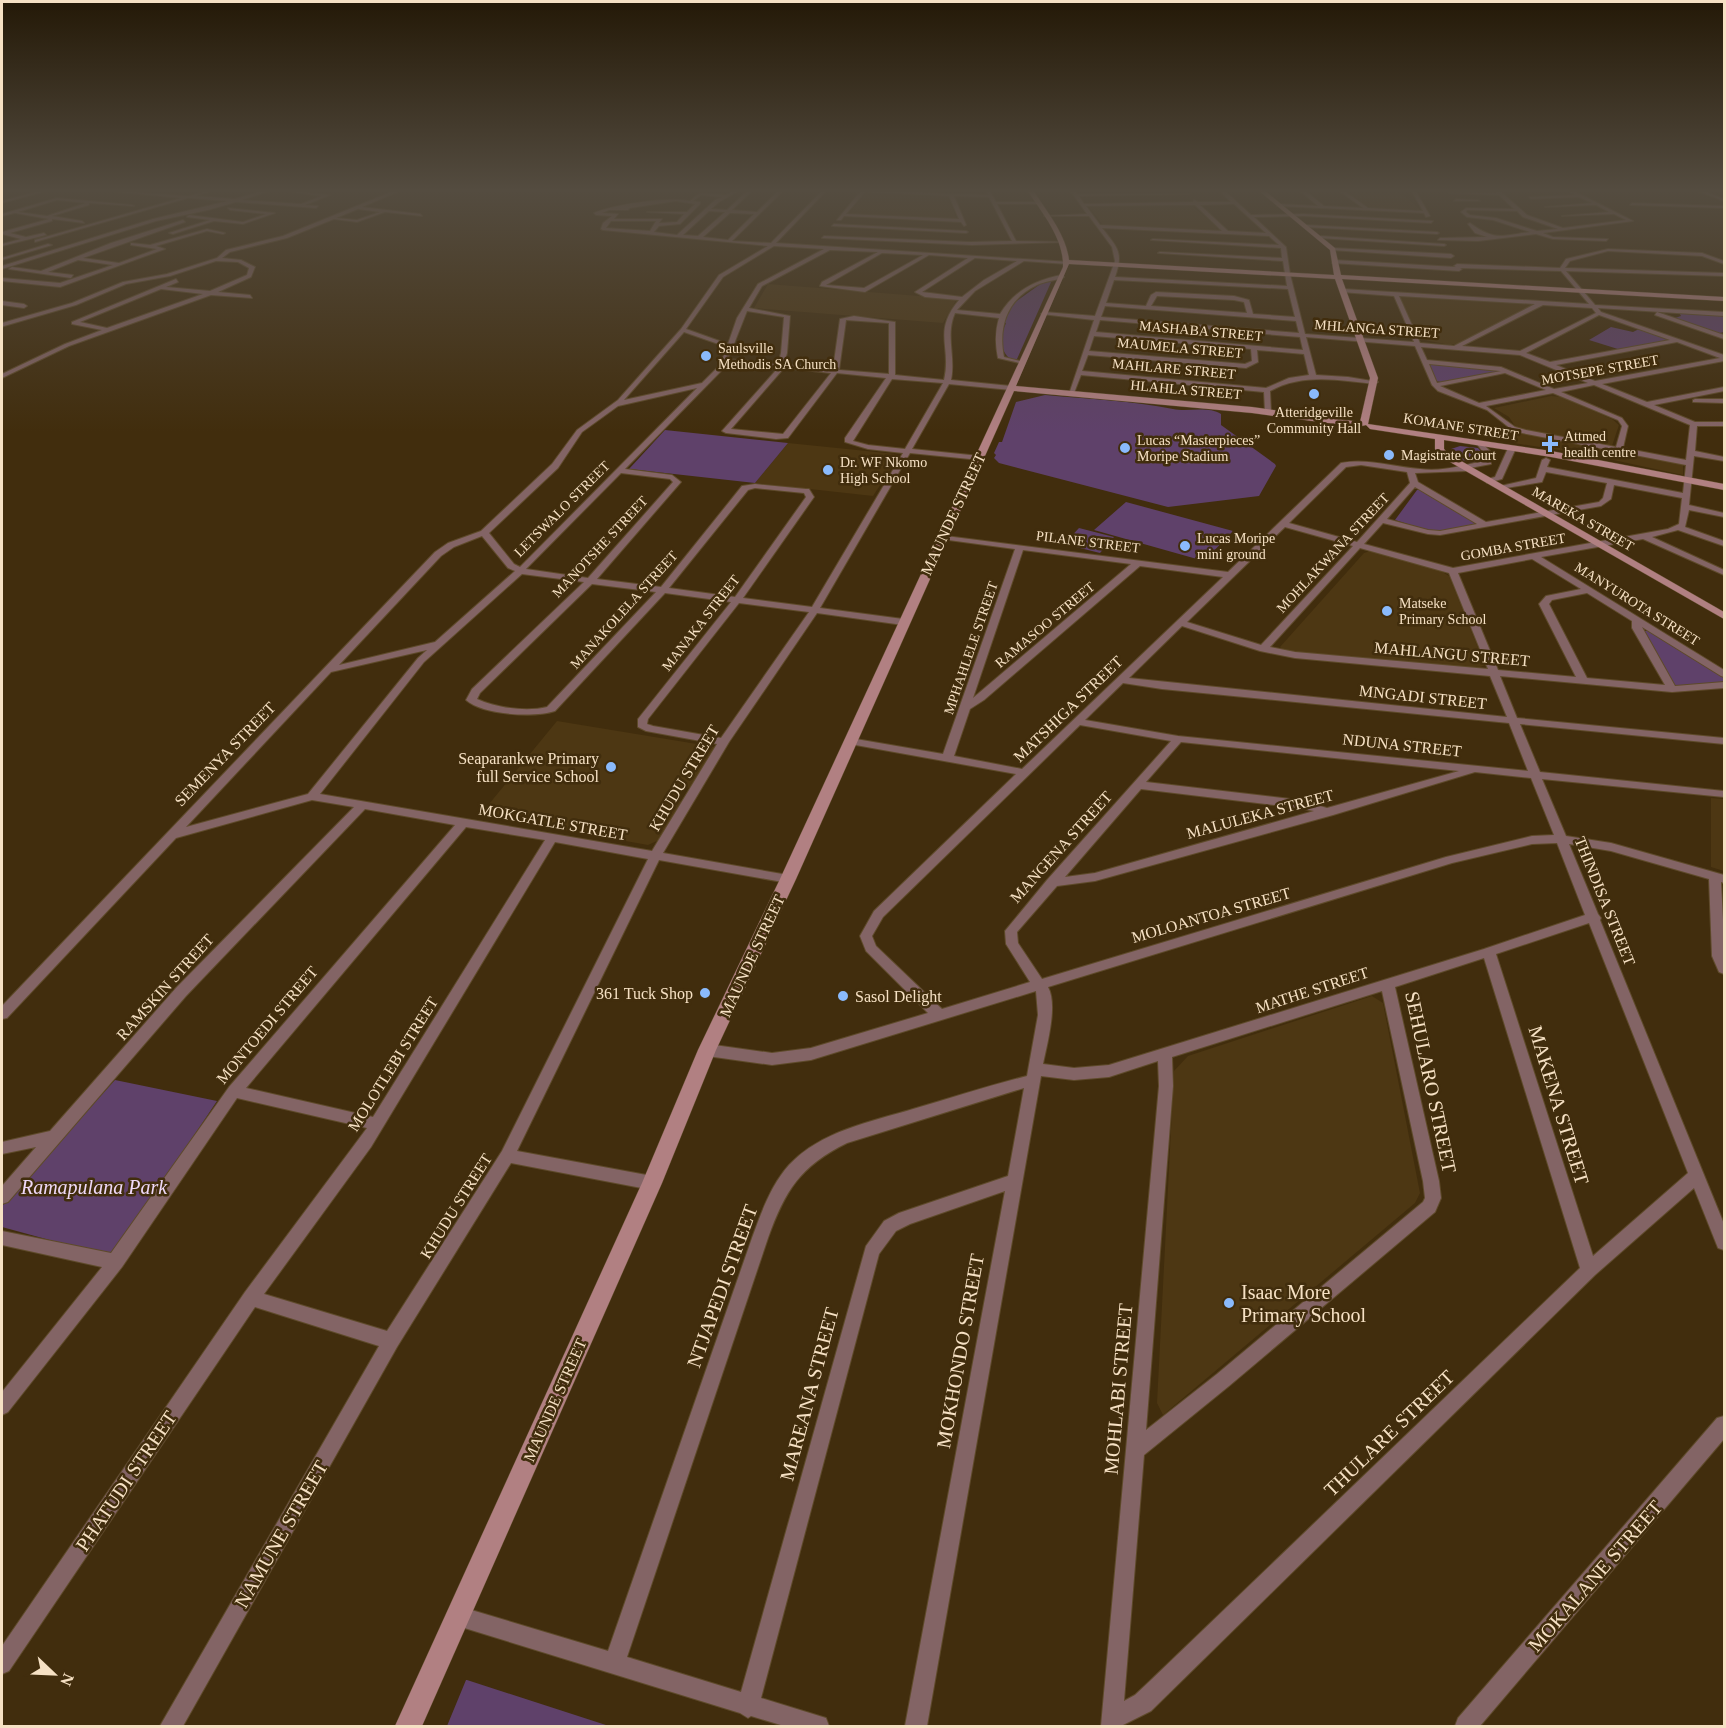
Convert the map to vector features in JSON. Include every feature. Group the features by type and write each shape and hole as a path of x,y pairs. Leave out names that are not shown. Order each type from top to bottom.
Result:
{"street":[{"path":"2,279 24,271"},
{"path":"32,271 70,276"},
{"path":"9,288 48,271"},
{"path":"93,271 99,272"},
{"path":"2,279 60,285 103,271"},
{"path":"2,325 74,304 125,283 181,271"},
{"path":"2,376 21,365 213,293 244,279 252,271"},
{"path":"730,271 721,276 682,330 616,404 579,431 555,466 484,533 507,562 520,571 903,622"},
{"path":"787,271 762,284 746,309 727,362 1011,388"},
{"path":"847,271 824,283 823,286 865,290 899,271"},
{"path":"953,271 918,292 921,295 962,299"},
{"name":"KHUDU STREET","path":"391,1341 507,1156 655,856 724,742 814,611 909,452 947,382 950,372 946,329 954,311 962,299 1006,271"},
{"path":"1022,363 1001,358 997,332 1000,316 1006,307 1042,280 1063,271"},
{"name":"MAUNDE STREET","path":"408,1726 652,1183 707,1050 788,879 941,537 980,458 1064,271"},
{"path":"1071,393 1115,271"},
{"path":"1218,271 1725,299"},
{"path":"1287,271 1313,377"},
{"path":"1336,271 1375,382 1364,424"},
{"path":"1460,271 1467,285"},
{"path":"1564,271 1599,313 1725,358"},
{"path":"1634,271 1725,274"},
{"path":"1112,278 1291,288"},
{"path":"110,330 74,323 176,281"},
{"path":"158,288 250,297"},
{"path":"1343,291 1725,314"},
{"path":"1148,307 1152,296 1159,294 1234,298 1247,301 1250,315"},
{"path":"1396,295 1435,386 1502,417 1516,430 1689,463"},
{"path":"2,303 24,306"},
{"path":"1455,347 1542,303"},
{"path":"1102,304 1298,319"},
{"path":"746,309 787,316 784,353 781,367 725,430 753,435 785,436 836,371 842,320 867,319 894,323 891,377 848,440 861,446 980,458"},
{"path":"1642,309 1717,335 1725,335"},
{"path":"954,311 1000,316"},
{"path":"1521,353 1599,313"},
{"name":"MHLANGA STREET","path":"1044,314 1521,353 1694,424"},
{"path":"2,318 17,320"},
{"path":"682,330 731,347"},
{"name":"MASHABA STREET","path":"1093,334 1306,352"},
{"path":"1550,364 1678,341"},
{"name":"MAUMELA STREET","path":"1087,353 1246,366 1255,362 1254,348"},
{"name":"MOTSEPE STREET","path":"1479,405 1725,358"},
{"name":"LETSWALO STREET","path":"312,796 407,676 436,645 520,571 727,362"},
{"path":"1425,362 1509,372 1624,422 1619,450"},
{"path":"11,364 21,365"},
{"path":"1435,386 1509,372"},
{"name":"MAHLARE STREET","path":"1080,373 1267,390"},
{"path":"1268,412 1267,390 1313,377 1375,382"},
{"path":"616,404 704,384"},
{"name":"HLAHLA STREET","path":"1011,388 1268,412 1364,424"},
{"path":"1648,404 1725,389"},
{"path":"1673,400 1725,401"},
{"name":"KOMANE STREET","path":"1364,424 1512,448 1725,487"},
{"path":"1725,424 1694,424 1685,507 1680,528 1725,544"},
{"name":"MAREKA STREET","path":"1439,437 1442,452 1465,468 1725,616"},
{"path":"1465,468 1488,462 1487,452 1480,443"},
{"path":"1495,484 1512,448"},
{"path":"1691,453 1725,459"},
{"name":"MATSHIGA STREET","path":"939,1015 871,948 866,936 868,928 878,914 1023,771 1078,723 1347,463 1411,471 1465,468"},
{"path":"1495,484 1536,481 1545,464 1611,482 1686,496"},
{"name":"MANOTSHE STREET","path":"472,697 590,581 677,480 672,477 619,471"},
{"path":"1411,471 1414,483 1485,525"},
{"path":"1382,520 1432,533 1485,525 1605,502 1611,482"},
{"name":"MOHLAKWANA STREET","path":"1263,650 1360,546 1414,483"},
{"name":"MANAKOLELA STREET","path":"472,697 474,702 485,705 547,712 663,590 745,488 751,485 779,488"},
{"name":"MANAKA STREET","path":"724,742 650,729 642,723 645,716 737,600 810,497 806,491 779,488"},
{"path":"1685,507 1725,515"},
{"name":"GOMBA STREET","path":"1284,524 1454,571 1680,528"},
{"name":"SEMENYA STREET","path":"2,1014 438,554 451,545 484,533"},
{"path":"1644,536 1725,573"},
{"name":"PILANE STREET","path":"941,537 1231,575"},
{"name":"MPHAHLELE STREET","path":"948,757 1020,547"},
{"name":"MANYUROTA STREET","path":"1535,557 1725,674"},
{"name":"RAMASOO STREET","path":"966,707 980,698 1139,562"},
{"name":"THINDISA STREET","path":"1454,571 1493,673 1595,918 1725,1243"},
{"path":"1583,681 1544,604 1549,598 1590,590"},
{"path":"1636,619 1637,628 1672,689"},
{"name":"MAHLANGU STREET","path":"1181,623 1263,650 1295,655 1672,689 1725,685"},
{"path":"328,670 436,645"},
{"name":"MNGADI STREET","path":"1120,680 1725,741"},
{"name":"NDUNA STREET","path":"1078,723 1178,738 1725,795"},
{"name":"MANGENA STREET","path":"1039,985 1012,944 1011,931 1051,883 1140,785 1178,738"},
{"path":"850,741 1023,771"},
{"name":"MALULEKA STREET","path":"1051,883 1083,880 1477,769"},
{"path":"1140,785 1299,804 1329,812"},
{"path":"170,836 312,796"},
{"name":"MOKGATLE STREET","path":"312,796 551,840 788,879"},
{"name":"RAMSKIN STREET","path":"2,1197 181,992 361,806"},
{"name":"MONTOEDI STREET","path":"2,1406 116,1262 234,1091 463,823"},
{"name":"MOLOANTOA STREET","path":"707,1050 754,1057 788,1058 821,1051 1481,851 1532,840 1562,839 1611,847 1720,878"},
{"name":"MOLOTLEBI STREET","path":"251,1298 377,1124 551,840"},
{"path":"1720,878 1719,956 1724,969"},
{"name":"MATHE STREET","path":"1034,1075 1097,1073 1165,1055 1490,952 1582,920 1595,918"},
{"name":"MAKENA STREET","path":"1490,952 1589,1270"},
{"name":"SEHULARO STREET","path":"1136,1449 1223,1380 1429,1207 1433,1198 1431,1180 1388,983"},
{"name":"MOKHONDO STREET","path":"916,1726 1045,1016 1044,992 1039,985"},
{"name":"MOHLABI STREET","path":"1112,1723 1166,1086 1165,1055"},
{"name":"NTJAPEDI STREET","path":"614,1663 760,1238 772,1207 789,1177 801,1163 833,1142 1034,1075"},
{"path":"234,1091 377,1124"},
{"path":"2,1148 54,1137"},
{"path":"507,1156 652,1183"},
{"name":"THULARE STREET","path":"1112,1723 1143,1703 1589,1270 1697,1175"},
{"name":"MAREANA STREET","path":"748,1707 872,1251 890,1226 905,1218 1014,1181"},
{"path":"2,1238 116,1262"},
{"path":"251,1298 391,1341"},
{"name":"PHATUDI STREET","path":"2,1664 251,1298"},
{"name":"NAMUNE STREET","path":"171,1726 391,1341"},
{"name":"MOKALANE STREET","path":"1466,1726 1725,1425"},
{"path":"458,1616 614,1663 748,1707 818,1726"}],"shaded area":[{"path":"768,284 957,299 943,323 754,308"},
{"path":"1400,297 1539,305 1460,343 1450,345 1419,339"},
{"path":"1551,396 1562,397 1612,419 1619,425 1612,446 1529,432 1515,426 1509,417 1494,408"},
{"path":"1515,432 1683,463 1683,475 1590,455 1514,443"},
{"name":"Dr. WF Nkomo High School","path":"788,443 899,456 873,496 755,483"},
{"name":"Matseke Primary School","path":"1370,551 1439,570 1449,576 1485,665 1476,669 1284,652 1280,647 1364,553"},
{"name":"Seaparankwe Primary full Service School","path":"557,721 715,747 690,787 677,794 681,802 659,840 648,845 480,815"},
{"path":"1711,798 1724,799 1724,871 1711,867"},
{"name":"Isaac More Primary School","path":"1372,996 1383,1003 1420,1193 1415,1203 1163,1415 1157,1403 1174,1071 1188,1056"}],"green space":[{"path":"1046,280 1052,280 1017,359 1011,360 1004,352 1002,338 1006,323 1001,322 1011,305"},
{"path":"1679,312 1724,315 1724,332 1716,334 1672,319 1681,316"},
{"path":"1611,327 1633,332 1639,329 1671,341 1621,350 1589,340"},
{"path":"1429,364 1499,372 1441,382 1435,381"},
{"name":"Lucas “Masterpieces” Moripe Stadium","path":"1045,395 1216,412 1221,414 1221,425 1276,466 1259,496 1168,507 999,463 994,458 996,455 994,453 999,442 1002,442 1016,402"},
{"path":"665,430 788,443 755,483 629,469"},
{"path":"1460,446 1478,448 1485,456 1479,457 1482,462 1468,462 1461,459 1451,449"},
{"path":"1417,490 1422,490 1476,521 1476,525 1432,532 1395,520"},
{"name":"Lucas Moripe mini ground","path":"1126,502 1233,531 1204,561 1094,530"},
{"path":"1079,528 1114,537 1100,553 1064,544"},
{"path":"1642,631 1651,631 1724,676 1724,683 1691,689 1674,687"},
{"name":"Ramapulana Park","path":"115,1080 217,1101 124,1240 108,1256 2,1227 2,1206"},
{"path":"467,1680 609,1726 447,1726"}],"place":[{"name":"Saulsville Methodis SA Church","path":"706,356"},
{"name":"Atteridgeville Community Hall","path":"1314,394"},
{"name":"Attmed health centre","path":"1550,444"},
{"name":"Lucas “Masterpieces” Moripe Stadium","path":"1125,448"},
{"name":"Magistrate Court","path":"1389,455"},
{"name":"Dr. WF Nkomo High School","path":"828,470"},
{"name":"Lucas Moripe mini ground","path":"1185,546"},
{"name":"Matseke Primary School","path":"1387,611"},
{"name":"Seaparankwe Primary full Service School","path":"611,767"},
{"name":"361 Tuck Shop","path":"705,993"},
{"name":"Sasol Delight","path":"843,996"},
{"name":"Isaac More Primary School","path":"1229,1303"}]}
